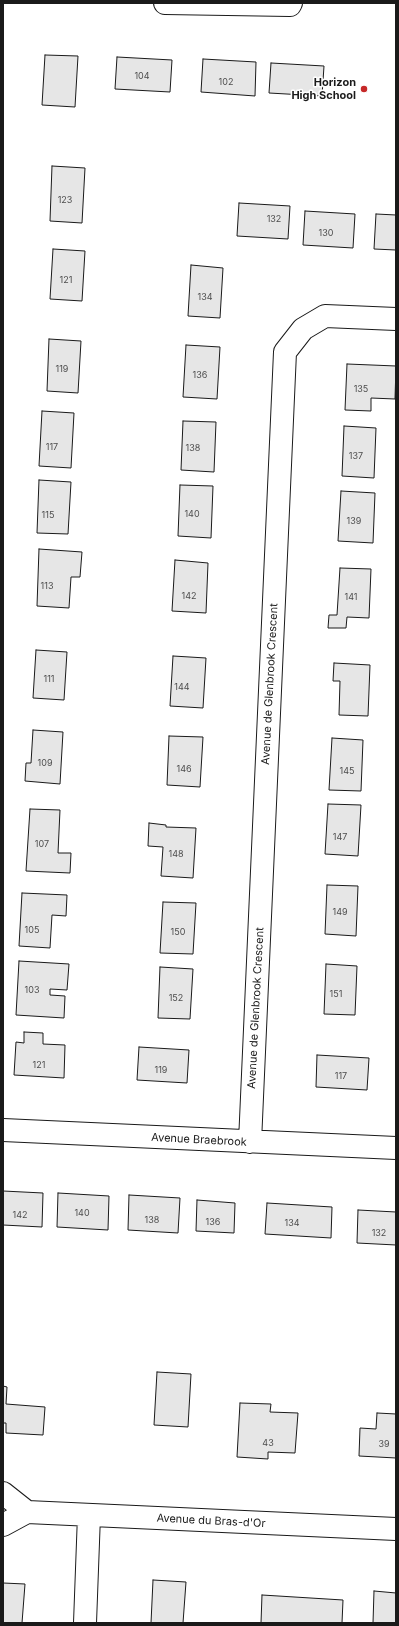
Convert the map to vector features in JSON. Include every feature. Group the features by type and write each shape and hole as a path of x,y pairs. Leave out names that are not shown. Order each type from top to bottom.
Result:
{"street":[{"path":"165,3 290,4"},
{"name":"Avenue de Glenbrook Crescent","path":"250,1142 285,352 303,329 325,316 396,319"},
{"name":"Avenue Braebrook","path":"3,1130 396,1148"},
{"path":"3,1492 27,1512 3,1525"},
{"name":"Avenue du Bras-d'Or","path":"27,1512 396,1529"},
{"path":"85,1623 89,1515"}],"building":[{"path":"45,55 78,56 75,107 42,105"},
{"path":"117,57 172,60 170,92 115,89"},
{"path":"203,59 256,62 255,96 201,92"},
{"path":"271,63 324,66 322,96 269,93"},
{"path":"52,166 85,168 82,223 50,221"},
{"path":"239,203 290,206 288,239 237,236"},
{"path":"305,211 355,214 353,248 303,245"},
{"path":"376,214 396,215 396,250 374,249"},
{"path":"53,249 85,251 82,301 50,299"},
{"path":"191,265 223,268 220,318 188,316"},
{"path":"49,339 81,341 78,393 47,391"},
{"path":"186,345 220,347 217,399 183,397"},
{"path":"347,364 396,366 395,399 371,398 371,411 345,410"},
{"path":"42,411 74,413 71,468 39,466"},
{"path":"183,421 216,422 214,472 181,470"},
{"path":"344,426 376,428 374,478 342,476"},
{"path":"39,480 71,482 68,534 37,533"},
{"path":"180,485 213,486 211,538 178,536"},
{"path":"341,491 375,493 373,543 338,541"},
{"path":"39,549 82,552 80,577 71,577 69,608 37,606"},
{"path":"175,560 208,563 206,613 172,611"},
{"path":"340,568 371,569 369,618 347,617 346,628 328,628 329,615 337,615"},
{"path":"36,650 67,652 64,700 33,698"},
{"path":"173,656 206,658 203,708 170,706"},
{"path":"334,663 370,665 368,716 339,715 340,681 333,681"},
{"path":"33,730 63,732 60,784 25,781 26,763 31,763"},
{"path":"169,736 203,737 200,787 167,785"},
{"path":"332,738 363,740 361,791 329,790"},
{"path":"328,804 361,805 358,856 325,854"},
{"path":"30,809 60,810 58,853 71,853 70,873 26,871"},
{"path":"149,823 166,825 166,827 196,828 193,878 161,876 163,847 148,846"},
{"path":"327,885 358,886 356,936 325,934"},
{"path":"22,893 67,895 66,916 52,915 50,948 19,946"},
{"path":"163,902 196,903 193,954 160,953"},
{"path":"19,961 69,964 67,990 50,989 50,995 65,996 64,1018 16,1015"},
{"path":"326,964 357,966 355,1015 324,1014"},
{"path":"160,967 193,969 190,1019 158,1018"},
{"path":"24,1032 43,1033 43,1044 65,1045 64,1078 14,1075 16,1042 24,1043"},
{"path":"139,1047 189,1050 187,1083 137,1080"},
{"path":"317,1055 369,1058 367,1090 316,1087"},
{"path":"3,1191 43,1193 42,1227 3,1225"},
{"path":"58,1193 109,1196 108,1230 57,1227"},
{"path":"129,1195 180,1198 178,1233 128,1230"},
{"path":"197,1200 235,1203 234,1233 196,1231"},
{"path":"267,1203 332,1207 331,1238 265,1234"},
{"path":"358,1210 396,1212 396,1245 357,1243"},
{"path":"157,1372 191,1374 188,1427 154,1425"},
{"path":"3,1386 7,1387 6,1404 45,1407 43,1435 6,1433 6,1423 3,1423"},
{"path":"240,1403 271,1404 270,1412 298,1413 295,1453 268,1452 268,1459 237,1457"},
{"path":"377,1413 396,1414 396,1458 359,1456 360,1428 376,1429"},
{"path":"153,1580 186,1582 183,1623 151,1623"},
{"path":"3,1583 25,1584 22,1623 3,1623"},
{"path":"374,1591 396,1593 396,1623 373,1623"},
{"path":"262,1595 343,1600 342,1623 261,1623"}],"place":[{"name":"Horizon High School","path":"364,89"}]}
